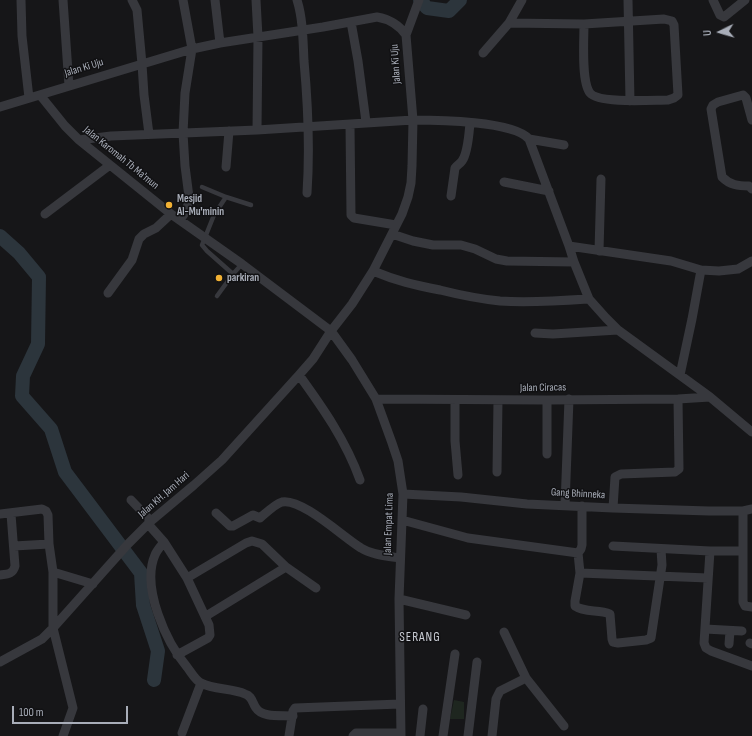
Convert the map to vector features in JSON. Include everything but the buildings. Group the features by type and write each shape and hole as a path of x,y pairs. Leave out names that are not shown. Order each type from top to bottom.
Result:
{"street":[{"path":"21,0 22,36 29,98"},
{"path":"63,0 69,86"},
{"path":"132,0 137,10 144,95 149,134"},
{"path":"180,220 187,210 189,198 184,166 182,133 185,93 192,49 183,0"},
{"path":"215,0 220,43"},
{"path":"256,0 258,37 257,130"},
{"path":"297,0 302,30 309,127 307,193"},
{"path":"483,53 509,23 522,0"},
{"path":"628,0 630,101"},
{"path":"712,0 720,14 724,17 745,0"},
{"path":"406,35 418,4"},
{"name":"Jalan Ki Uju","path":"0,107 192,49 220,43 377,17 385,18 402,29 406,35 413,120 411,183 408,198 373,270 352,304 331,331"},
{"path":"509,23 584,24 664,19 672,21 674,25 679,91 678,95 668,100 630,101 602,99 590,94 586,86 584,75 584,24"},
{"path":"351,22 366,122"},
{"name":"Jalan Karomah Tb Ma'mun","path":"40,95 78,140 171,214 242,264 331,331"},
{"path":"751,186 730,184 722,176 711,109 713,105 718,102 743,95 746,98 752,120"},
{"path":"78,140 111,136 257,130 413,120 470,123 514,130 523,133 529,139 589,299 618,330 710,397 752,432"},
{"path":"451,196 455,168 461,163 464,156 468,141 470,123"},
{"path":"350,125 351,215 354,218 394,229 413,241 433,245 461,246 475,249 490,257 507,261 574,262"},
{"path":"226,167 229,131"},
{"path":"529,139 564,145"},
{"path":"45,214 110,165"},
{"path":"599,251 601,179"},
{"path":"504,182 549,191"},
{"path":"108,293 132,260 139,239 144,234 156,228 171,214"},
{"path":"569,246 671,261 701,270 719,271 738,269 752,261"},
{"path":"373,270 394,280 473,298 526,302 589,299"},
{"path":"680,375 701,270"},
{"path":"535,333 553,334 618,330"},
{"name":"Jalan KH. Jam Hari","path":"0,662 42,639 128,544 227,454 313,359 331,331"},
{"name":"Jalan Empat Lima","path":"331,331 352,360 376,399 398,461 403,494 399,598 401,734"},
{"path":"299,375 322,407 346,446 354,462 360,480"},
{"name":"Jalan Ciracas","path":"376,399 547,400 678,399 710,397"},
{"path":"565,505 568,399"},
{"path":"613,508 615,476 621,474 675,472 679,469 678,399"},
{"path":"455,400 455,441 458,475"},
{"path":"497,472 498,400"},
{"path":"547,400 547,454"},
{"name":"Gang Bhinneka","path":"403,494 461,497 527,504 709,511 747,510"},
{"path":"131,500 164,542 187,578 209,625 210,635 208,638 177,655"},
{"path":"216,513 230,526 234,526 253,515 260,518 280,502 288,502 300,506 334,527 348,540 363,549 400,558"},
{"path":"582,506 582,545 578,553 580,573 575,606 580,610 605,612 610,614 613,642 618,643 646,640 651,638 660,577 662,549"},
{"path":"0,514 11,514 42,509 46,511 53,572 53,628 72,702 72,708 63,736"},
{"path":"747,510 743,551 744,602 745,606 752,607"},
{"path":"0,574 10,574 14,570 15,566 11,514"},
{"path":"402,520 468,538 578,553"},
{"path":"187,578 246,543 252,541 262,544 286,567 316,588"},
{"path":"164,542 155,555 154,560 152,573 153,601 177,655 195,678 201,683 225,690 244,693 249,696 256,708 263,713 293,716"},
{"path":"14,546 49,544"},
{"path":"613,546 710,551 743,551"},
{"path":"710,551 704,643 706,648 711,651 752,666"},
{"path":"206,616 286,567"},
{"path":"53,572 94,583"},
{"path":"580,573 708,578"},
{"path":"399,598 466,615"},
{"path":"705,629 742,631"},
{"path":"729,644 730,631"},
{"path":"504,632 526,678 564,726"},
{"path":"443,736 455,654"},
{"path":"468,736 477,662"},
{"path":"492,736 496,699 500,691 526,678"},
{"path":"182,733 201,683"},
{"path":"290,736 293,711 295,708 301,706 400,704"},
{"path":"420,736 423,709"},
{"path":"353,736 356,733 401,734"}],"lane":[{"path":"202,187 226,197 251,204"},
{"path":"226,197 214,215 202,245 204,249 233,274"},
{"path":"218,296 242,264"}],"shaded area":[{"path":"454,700 464,702 464,719 450,719"}],"waterway":[{"path":"420,0 427,8 449,11 460,0"},
{"path":"0,236 19,253 39,277 38,344 23,376 22,396 51,429 65,472 141,573 143,605 158,651 154,680"}],"place":[{"name":"Mesjid Al-Mu'minin","path":"169,205"},
{"name":"parkiran","path":"219,278"}],"district":[{"name":"SERANG","path":"420,638"}]}
